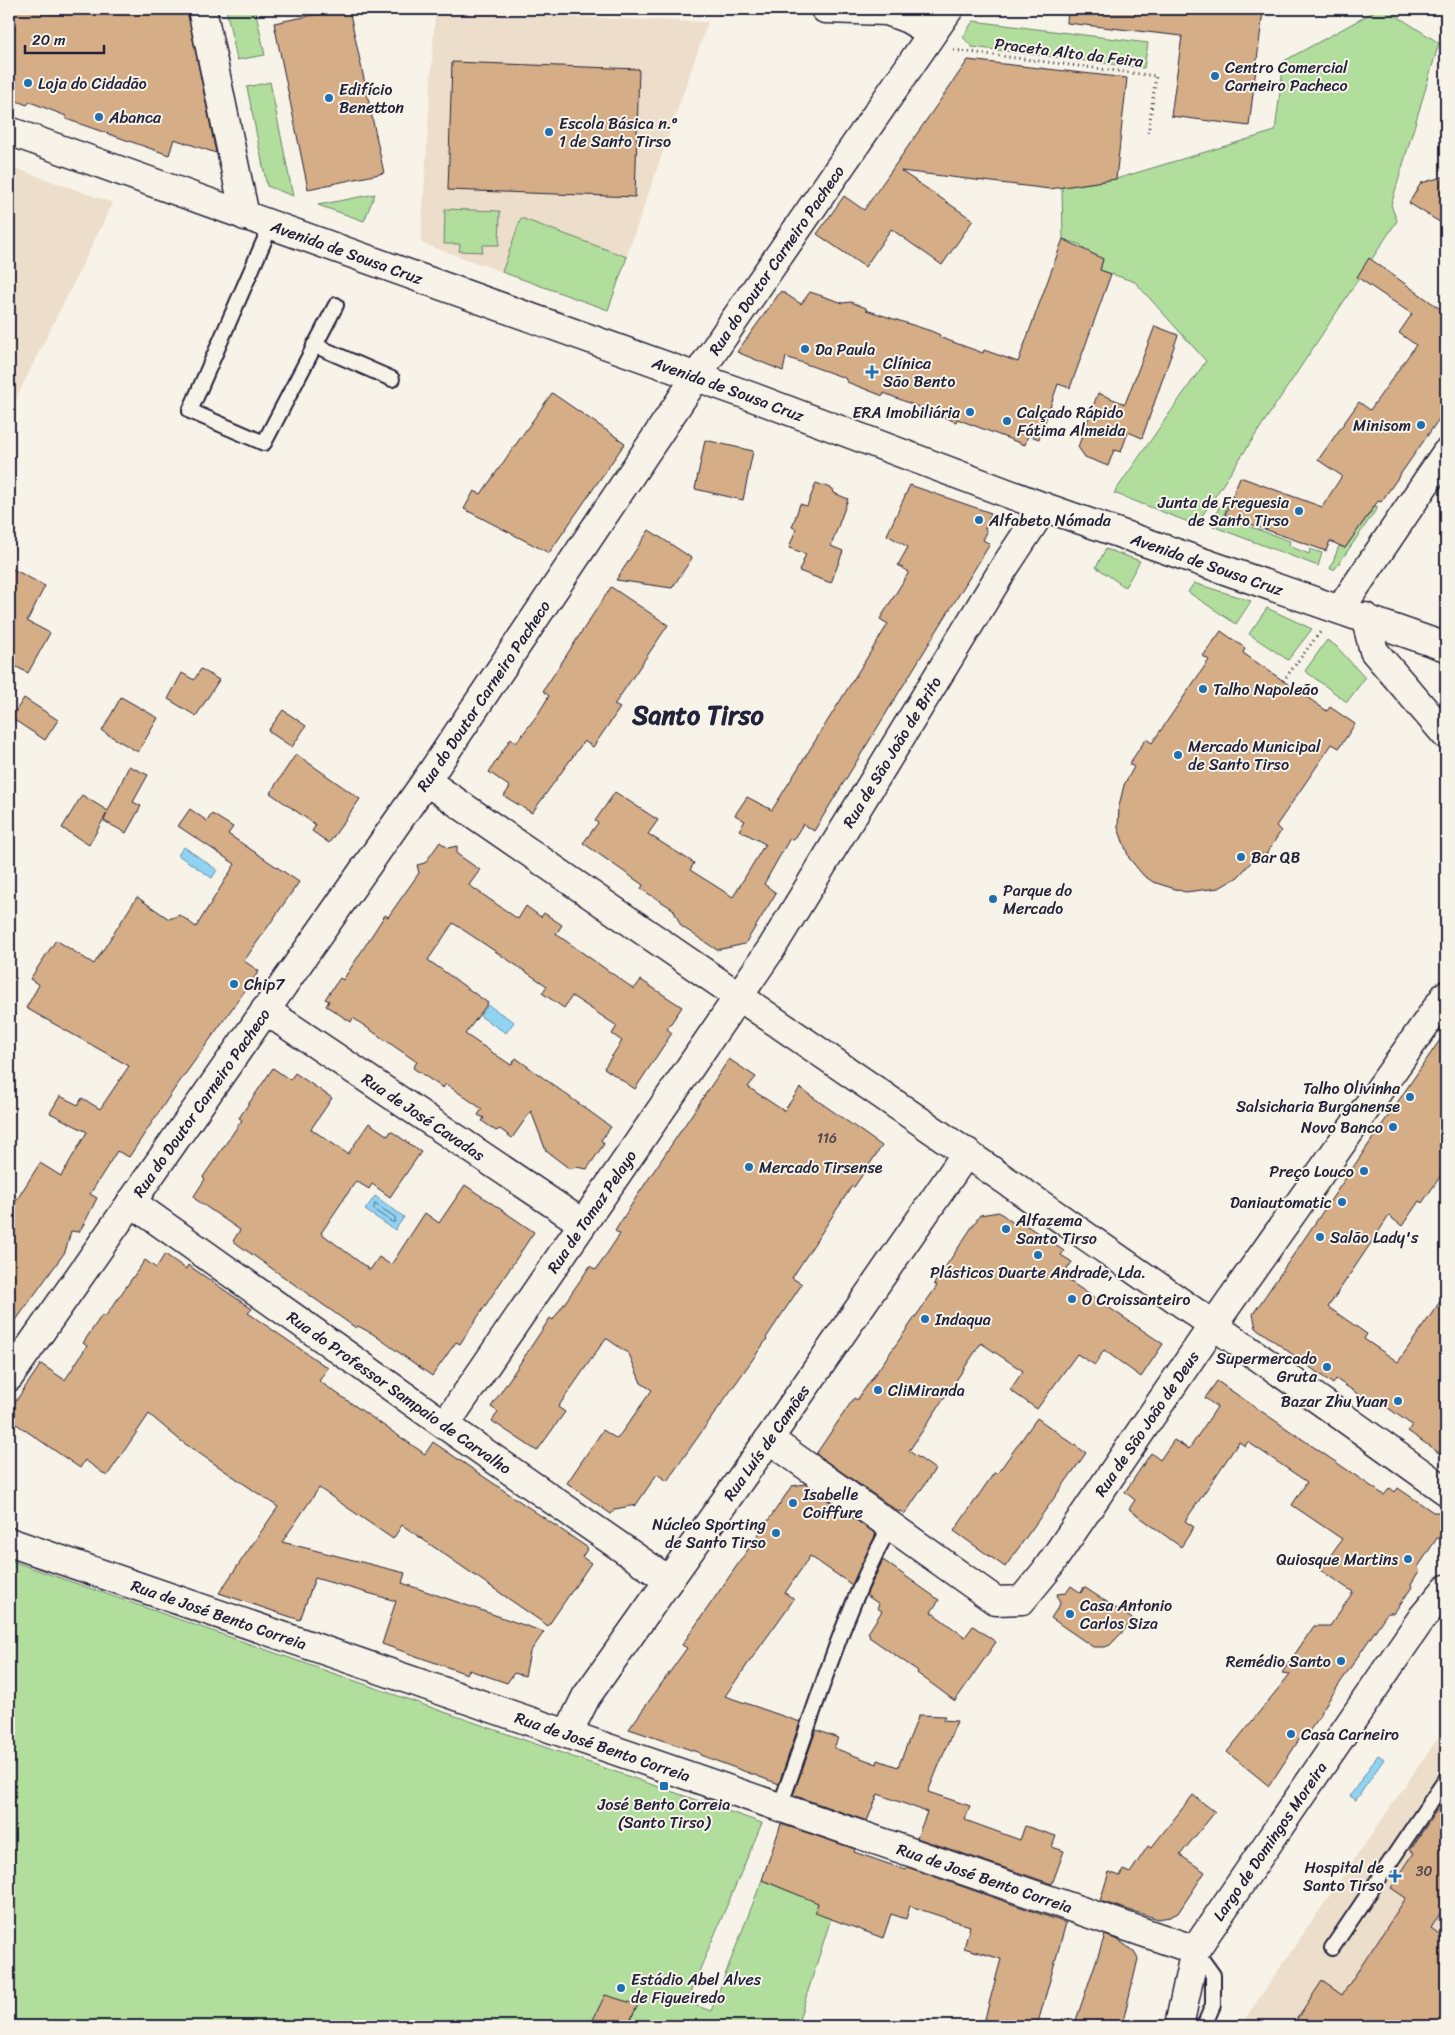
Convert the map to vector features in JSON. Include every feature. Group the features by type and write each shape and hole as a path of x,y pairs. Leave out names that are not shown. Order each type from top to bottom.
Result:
{"street":[{"path":"202,9 245,216"},
{"path":"825,9 887,11 908,19 940,41"},
{"name":"Rua do Doutor Carneiro Pacheco","path":"9,1377 426,781 696,377 940,41 949,9"},
{"name":"Avenida de Sousa Cruz","path":"9,131 759,399 1044,507 1446,646"},
{"path":"1446,453 1353,613 1374,651 1446,735"},
{"name":"Rua de São João de Brito","path":"739,997 776,941 1004,568 1044,507"},
{"path":"426,781 968,1152 1214,1324 1446,1491"},
{"name":"Rua de São João de Deus","path":"769,1439 996,1601 1022,1600 1045,1572 1214,1324 1446,995"},
{"name":"Rua de Tomaz Pelayo","path":"445,1425 739,997"},
{"name":"Rua de José Cavadas","path":"265,1010 582,1223"},
{"name":"Rua Luís de Camões","path":"568,1733 586,1698 968,1152"},
{"name":"Rua do Professor Sampaio de Carvalho","path":"131,1202 445,1425 668,1580"},
{"name":"Rua de José Bento Correia","path":"9,1542 1195,1950"},
{"name":"Largo de Domingos Moreira","path":"1195,1950 1422,1618 1446,1589"},
{"path":"1176,2021 1195,1950"}],"lane":[{"path":"271,225 190,411 264,442 336,305"},
{"path":"314,345 392,379"},
{"path":"780,1806 840,1639 872,1558 890,1526"},
{"path":"1332,1948 1446,1779"},
{"path":"1195,1950 1213,1975 1213,2005 1204,2026"}],"path":[{"name":"Praceta Alto da Feira","path":"940,41 1156,76 1148,135"},
{"path":"1284,681 1323,628"}],"shaded area":[{"name":"Escola Básica n.º 1 de Santo Tirso","path":"435,12 708,22 608,310 421,243"},
{"path":"9,166 113,203 9,413"},
{"name":"Hospital de Santo Tirso","path":"1446,1726 1446,2026 1240,2026"}],"green space":[{"path":"226,9 255,9 265,55 237,60"},
{"path":"1379,9 1386,9 1439,43 1391,205 1397,221 1196,525 1114,493 1206,361 1135,282 1100,270 1103,259 1083,249 1079,250 1081,245 1063,239 1062,187 1116,179 1275,131 1284,61"},
{"path":"973,21 1148,43 1144,68 972,47 963,37"},
{"path":"270,82 293,196 267,186 247,87"},
{"path":"375,194 364,221 318,205"},
{"path":"445,209 500,211 499,245 483,245 482,252 459,251 460,244 444,244"},
{"path":"521,218 627,257 608,310 502,272"},
{"path":"1228,495 1231,496 1223,517 1290,541 1289,546 1309,554 1310,549 1322,553 1318,566 1212,526 1218,509"},
{"path":"1375,506 1378,507 1335,569 1330,569 1339,546 1345,548"},
{"path":"1106,549 1140,561 1125,587 1096,567"},
{"path":"1194,583 1251,601 1236,624 1188,592"},
{"path":"1267,608 1312,629 1288,660 1249,634"},
{"path":"1327,640 1336,646 1365,678 1347,702 1305,671"},
{"path":"9,1560 762,1823 686,2002 711,2011 762,1880 791,1892 826,1879 815,1913 831,1918 797,2026 9,2026"}],"water":[{"path":"184,847 217,870 212,878 178,855"},
{"path":"488,1005 514,1022 506,1033 480,1016"},
{"path":"375,1196 404,1217 395,1230 365,1210"},
{"path":"1378,1755 1384,1759 1356,1800 1350,1796"}],"building":[{"path":"9,9 187,9 216,153 174,139 169,155 66,119 66,116 30,102 27,105 9,98"},
{"name":"Edifício Benetton","path":"349,9 384,173 308,189 274,23"},
{"name":"Centro Comercial Carneiro Pacheco","path":"1068,9 1243,9 1263,11 1249,126 1171,116 1182,36 1067,23"},
{"path":"968,60 1127,78 1116,179 1050,189 901,171 973,220 942,265 891,229 865,267 817,234 844,196 864,210"},
{"path":"452,62 639,69 635,197 448,190"},
{"path":"1446,176 1446,226 1409,203 1421,183"},
{"path":"1063,239 1103,259 1100,270 1111,274 1070,388 1058,384 1039,439 1028,435 1025,445 957,419 956,422 884,393 883,396 847,382 845,378 786,357 783,371 737,352 781,291 801,304 810,292 843,303 851,302 866,308 866,310 931,331 940,335 939,337 983,353 984,350 1018,362"},
{"path":"1369,258 1446,313 1446,409 1381,502 1378,501 1345,548 1330,541 1326,551 1225,515 1240,477 1322,507 1342,476 1318,460 1359,402 1370,410 1416,345 1399,333 1412,314 1357,277"},
{"path":"1155,326 1178,335 1142,438 1128,432 1121,452 1114,450 1108,466 1085,457 1078,447 1098,393 1125,404"},
{"path":"552,393 625,443 549,553 464,509 474,491 481,494"},
{"path":"705,440 753,451 743,500 695,489"},
{"path":"816,483 833,489 834,493 848,499 831,546 843,551 831,583 799,571 806,554 789,548 796,529 792,527 800,504 807,506"},
{"path":"910,485 991,513 985,529 987,532 983,540 990,544 814,831 803,824 793,840 790,838 764,884 776,893 745,944 717,950 681,926 673,909 641,889 643,885 583,843 598,823 595,821 615,792 658,820 648,834 694,863 690,870 733,897 765,844 739,830 745,821 735,815 747,797 772,810 888,624 880,619 909,572 898,565 908,547 887,535"},
{"path":"649,530 692,558 672,588 616,580"},
{"path":"9,567 45,586 27,621 50,633 28,673 9,663"},
{"path":"611,587 668,625 614,705 620,708 593,747 584,741 532,813 504,796 510,787 489,772 511,738 516,743 538,714 549,696 543,691"},
{"name":"Mercado Municipal de Santo Tirso","path":"1221,631 1245,648 1243,653 1327,711 1330,707 1355,724 1339,748 1332,744 1276,826 1281,831 1265,856 1259,853 1238,877 1219,888 1185,892 1153,882 1143,875 1129,858 1118,828 1119,806 1124,785 1134,767 1129,764 1146,739 1152,743 1209,660 1203,656"},
{"path":"201,669 219,680 196,716 168,699 182,673 194,680"},
{"path":"121,697 158,718 138,752 102,731"},
{"path":"24,698 58,720 45,740 11,718"},
{"path":"283,710 306,726 292,747 268,731"},
{"path":"296,754 360,799 329,843 312,831 316,825 270,793"},
{"path":"129,766 148,775 133,802 141,806 126,833 104,821 107,813 89,845 62,828 82,795 108,811"},
{"path":"190,809 207,821 212,814 233,827 228,834 299,882 244,961 259,971 173,1091 129,1157 117,1151 90,1194 97,1198 79,1232 71,1231 65,1252 9,1330 9,1212 40,1163 61,1176 87,1132 50,1113 60,1096 78,1105 82,1098 100,1109 129,1066 26,1008 39,985 30,979 56,940 94,964 137,897 169,919 180,915 196,927 235,864 178,826"},
{"path":"440,842 448,848 457,846 457,854 480,870 469,885 518,919 526,906 541,917 544,913 562,925 556,934 634,989 641,980 682,1007 667,1029 672,1033 635,1089 604,1068 622,1041 612,1034 617,1026 572,996 564,1008 542,993 547,986 453,923 428,960 488,1003 465,1034 511,1065 516,1058 611,1127 601,1140 604,1144 587,1169 576,1167 570,1169 546,1151 531,1111 512,1138 500,1129 496,1131 482,1121 484,1118 478,1115 482,1109 446,1084 443,1088 413,1068 417,1062 353,1018 351,1022 326,1006 329,1001 325,999 340,978 343,980 385,915 388,917 419,873 417,865 425,863"},
{"path":"1446,1031 1446,1168 1422,1203 1419,1201 1402,1226 1389,1216 1328,1307 1367,1334 1364,1339 1398,1362 1446,1293 1446,1458 1408,1431 1412,1425 1374,1398 1371,1403 1336,1379 1333,1384 1256,1328 1253,1314"},
{"path":"729,1059 756,1077 748,1087 784,1111 800,1088 882,1146 854,1187 852,1186 792,1278 802,1284 767,1339 667,1481 657,1474 636,1505 615,1509 611,1514 567,1483 603,1430 617,1439 652,1390 641,1383 629,1354 606,1338 558,1407 565,1412 537,1451 492,1421 498,1412 491,1407 550,1318 553,1320 590,1266 596,1270 620,1234 615,1231 637,1196"},
{"path":"273,1068 290,1080 295,1073 332,1098 311,1129 348,1154 369,1123 388,1136 391,1131 421,1152 390,1197 372,1184 369,1189 356,1181 321,1233 370,1270 379,1257 391,1265 425,1213 439,1223 465,1185 534,1232 460,1344 456,1342 432,1376 373,1334 358,1326 356,1328 233,1241 240,1230 195,1199 194,1196 205,1179 203,1177 242,1120 239,1118"},
{"path":"999,1212 1016,1225 1020,1221 1064,1251 1061,1255 1072,1262 1062,1276 1163,1344 1141,1377 1104,1350 1095,1365 1077,1354 1037,1409 1010,1390 1023,1371 981,1343 909,1451 935,1469 905,1514 899,1512 816,1454 854,1398 857,1400 937,1286 934,1284 980,1215"},
{"path":"165,1254 186,1269 188,1265 252,1309 248,1313 328,1368 319,1381 425,1454 433,1442 588,1548 582,1557 591,1563 548,1626 402,1525 393,1539 319,1488 282,1542 405,1573 402,1583 544,1632 530,1652 525,1676 514,1673 507,1683 469,1670 467,1674 382,1644 396,1601 315,1578 300,1620 219,1593 278,1507 181,1441 149,1414 107,1476 85,1460 80,1468 9,1419 9,1411 41,1364 65,1380 87,1346 83,1343 102,1315 105,1317 145,1260 156,1268"},
{"path":"1217,1381 1384,1495 1390,1488 1395,1492 1398,1488 1433,1512 1438,1512 1446,1518 1446,1529 1441,1538 1437,1538 1418,1567 1419,1571 1411,1584 1412,1587 1394,1613 1387,1613 1320,1713 1321,1715 1304,1738 1301,1737 1269,1786 1227,1752 1290,1674 1282,1673 1314,1626 1330,1626 1353,1592 1320,1570 1342,1539 1292,1505 1307,1482 1248,1442 1245,1446 1239,1442 1185,1521 1194,1527 1181,1547 1129,1509 1135,1500 1125,1492 1151,1453 1160,1460 1174,1440 1189,1449 1217,1407 1205,1398"},
{"path":"1037,1418 1086,1453 1005,1567 954,1531 994,1473 997,1474"},
{"path":"805,1484 876,1534 852,1585 810,1556 785,1593 794,1599 725,1696 800,1722 779,1784 700,1755 700,1753 629,1729 687,1648 682,1645 792,1486"},
{"path":"883,1560 939,1600 931,1612 965,1637 973,1626 996,1642 955,1701 917,1673 918,1671 869,1637 868,1633 882,1611 877,1608 879,1604 866,1595"},
{"name":"Casa Antonio Carlos Siza","path":"1071,1586 1081,1593 1084,1587 1134,1620 1110,1645 1093,1647 1051,1618 1060,1604 1057,1594 1066,1593"},
{"path":"919,1715 945,1716 942,1720 957,1721 928,1792 970,1806 965,1820 1020,1840 1025,1826 1056,1836 1052,1847 1064,1851 1052,1884 917,1838 927,1812 878,1794 867,1821 793,1795 816,1730 838,1738 834,1748 877,1764 878,1760 898,1767"},
{"path":"1193,1795 1215,1812 1180,1855 1205,1872 1178,1913 1170,1917 1158,1919 1100,1901 1109,1872 1120,1876 1123,1870 1130,1873 1148,1846 1151,1848"},
{"path":"1446,1796 1446,1904 1431,1928 1446,1939 1446,2026 1292,2026 1322,1981 1342,1995 1406,1898 1391,1888 1414,1853 1410,1850"},
{"path":"781,1824 855,1849 854,1852 906,1870 907,1867 1066,1923 1037,2026 983,2026 1001,1959 964,1948 970,1926 910,1906 906,1919 891,1914 883,1938 815,1913 818,1903 762,1880"},
{"path":"1105,1935 1120,1941 1134,1952 1138,1959 1122,2026 1074,2026"},
{"path":"605,1995 638,2005 627,2026 590,2026"}],"place":[{"name":"Centro Comercial Carneiro Pacheco","path":"1215,76"},
{"name":"Loja do Cidadão","path":"28,83"},
{"name":"Edifício Benetton","path":"329,98"},
{"name":"Abanca","path":"99,117"},
{"name":"Escola Básica n.º 1 de Santo Tirso","path":"549,132"},
{"name":"Da Paula","path":"805,349"},
{"name":"Clínica São Bento","path":"872,372"},
{"name":"ERA Imobiliária","path":"970,412"},
{"name":"Calçado Rápido Fátima Almeida","path":"1007,421"},
{"name":"Minisom","path":"1421,425"},
{"name":"Junta de Freguesia de Santo Tirso","path":"1299,511"},
{"name":"Alfabeto Nómada","path":"979,520"},
{"name":"Talho Napoleão","path":"1203,689"},
{"name":"Mercado Municipal de Santo Tirso","path":"1178,755"},
{"name":"Bar QB","path":"1241,857"},
{"name":"Parque do Mercado","path":"993,899"},
{"name":"Chip7","path":"234,984"},
{"name":"Talho Olivinha Salsicharia Burganense","path":"1410,1097"},
{"name":"Novo Banco","path":"1393,1127"},
{"name":"Mercado Tirsense","path":"749,1167"},
{"name":"Preço Louco","path":"1364,1171"},
{"name":"Daniautomatic","path":"1342,1202"},
{"name":"Alfazema Santo Tirso","path":"1006,1229"},
{"name":"Salão Lady's","path":"1320,1237"},
{"name":"Plásticos Duarte Andrade, Lda.","path":"1038,1255"},
{"name":"O Croissanteiro","path":"1072,1299"},
{"name":"Indaqua","path":"925,1319"},
{"name":"Supermercado Gruta","path":"1327,1367"},
{"name":"CliMiranda","path":"878,1390"},
{"name":"Bazar Zhu Yuan","path":"1398,1401"},
{"name":"Isabelle Coiffure","path":"793,1503"},
{"name":"Núcleo Sporting de Santo Tirso","path":"776,1533"},
{"name":"Quiosque Martins","path":"1408,1559"},
{"name":"Casa Antonio Carlos Siza","path":"1070,1614"},
{"name":"Remédio Santo","path":"1341,1661"},
{"name":"Casa Carneiro","path":"1291,1734"},
{"name":"José Bento Correia (Santo Tirso)","path":"664,1786"},
{"name":"Hospital de Santo Tirso","path":"1395,1876"},
{"name":"Estádio Abel Alves de Figueiredo","path":"621,1988"}],"district":[{"name":"Santo Tirso","path":"698,715"}]}
